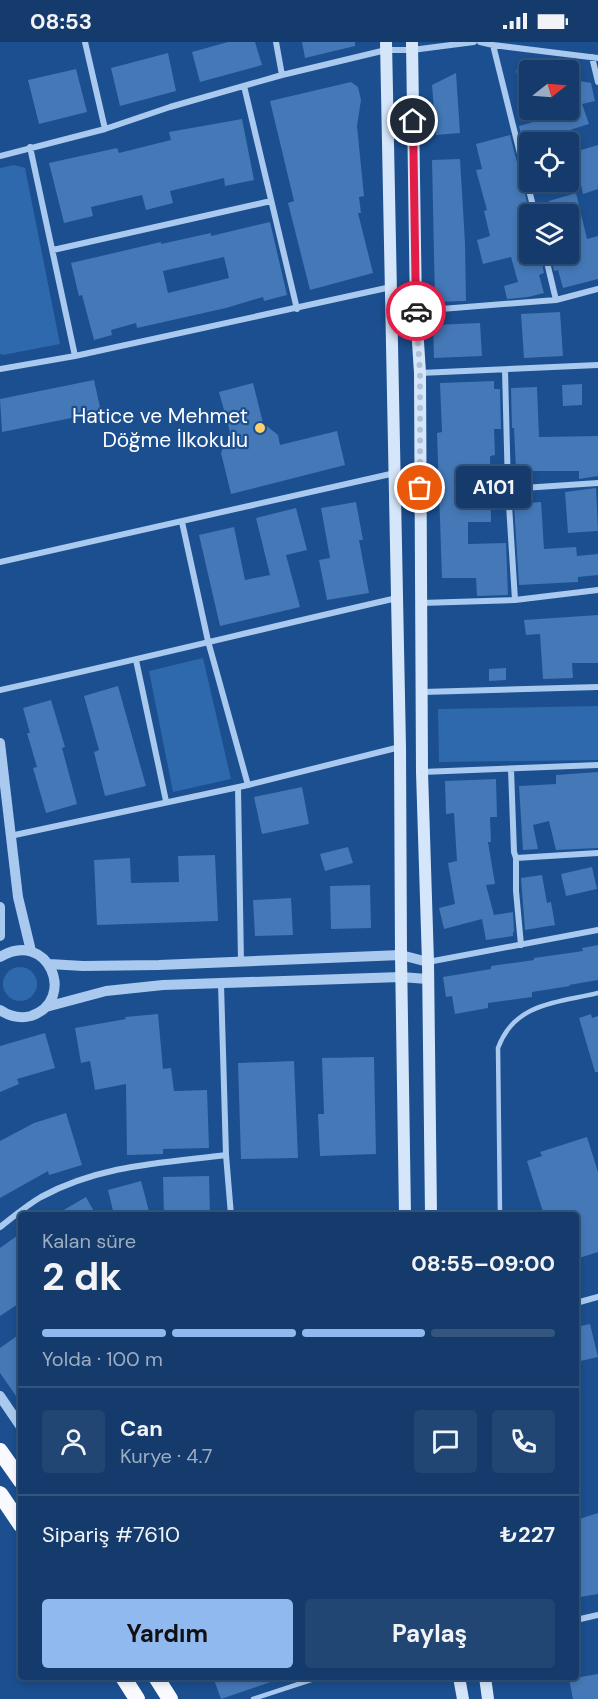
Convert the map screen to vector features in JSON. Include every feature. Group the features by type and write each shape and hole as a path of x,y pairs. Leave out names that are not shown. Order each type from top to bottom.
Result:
{"highway":[{"path":"0,1451 18,1477"},
{"path":"0,1494 18,1521"},
{"path":"125,1680 137,1699"},
{"path":"158,1680 170,1699"}],"main road":[{"path":"386,46 398,598 405,1212"},
{"path":"412,46 416,311 420,373 422,772 428,962 431,1212"},
{"path":"460,1680 463,1699"},
{"path":"485,1680 488,1699"}],"street":[{"path":"86,42 105,129"},
{"path":"276,42 282,75"},
{"path":"0,156 105,129 170,107 386,46 474,42"},
{"path":"480,42 595,57 598,82"},
{"path":"493,45 533,204"},
{"path":"244,86 297,309"},
{"path":"30,147 75,356"},
{"path":"52,250 271,201"},
{"path":"547,264 556,300"},
{"path":"0,369 75,356 392,287"},
{"path":"416,311 556,300 598,289"},
{"path":"420,373 598,364"},
{"path":"505,370 514,600"},
{"path":"0,562 395,473"},
{"path":"508,489 598,483"},
{"path":"182,522 208,641 248,785"},
{"path":"421,603 514,600 598,590"},
{"path":"0,690 398,598"},
{"path":"136,660 166,801"},
{"path":"423,692 598,687"},
{"path":"0,743 18,897 31,951"},
{"path":"10,836 248,785 400,747"},
{"path":"422,772 598,765"},
{"path":"511,769 516,891 521,945"},
{"path":"238,787 241,962"},
{"path":"516,858 598,853"},
{"path":"0,908 0,936"},
{"path":"49,964 83,966 241,962 401,955 428,962 598,930"},
{"path":"0,957 9,952 31,951 41,956 49,964 54,974 55,986 46,1007"},
{"path":"2,1014 27,1017 46,1007 106,991 163,985 401,977 427,979"},
{"path":"221,984 226,1155 231,1212"},
{"path":"20,1212 39,1198 74,1181 118,1168 226,1155"},
{"path":"0,1227 18,1214"},
{"path":"579,1302 598,1297"},
{"path":"0,1396 18,1422"},
{"path":"579,1619 598,1615"}],"lane":[{"path":"500,1212 498,1048 501,1040 510,1025 529,1011 598,993"},
{"path":"253,1699 312,1680"}],"shaded area":[{"path":"14,165 25,168 60,344 3,355 0,354 0,168"},
{"path":"203,658 231,779 173,792 149,671"},
{"path":"598,706 598,760 439,762 438,709"},
{"path":"20,967 32,972 37,984 32,996 20,1001 8,996 3,984 8,972"}],"building":[{"path":"228,42 255,42 262,65 200,82 192,52"},
{"path":"302,42 355,42 355,46 305,58"},
{"path":"168,53 176,91 120,106 111,68"},
{"path":"76,69 87,112 39,124 28,80"},
{"path":"456,73 460,133 436,135 432,85"},
{"path":"579,81 591,83 595,101 582,104 589,124 563,132 520,132 519,126 540,120 579,120"},
{"path":"351,82 358,87 361,100 357,126 364,196 359,197 361,213 358,213 373,273 310,290 288,203 294,201 270,101"},
{"path":"242,119 254,180 225,186 224,178 170,191 173,203 146,210 142,195 91,207 93,216 64,223 49,163 117,148 119,153 171,140 169,132"},
{"path":"510,135 519,171 519,192 524,192 527,204 519,204 519,264 542,264 544,273 539,275 544,293 507,299 504,286 518,282 511,257 483,264 477,240 490,236 484,211 487,210 476,170 482,169 476,144"},
{"path":"598,145 598,189 583,194 579,175 579,151"},
{"path":"460,159 466,301 435,302 432,160"},
{"path":"576,193 579,204 550,204 549,201"},
{"path":"579,206 587,239 598,236 598,279 563,288 558,270 554,271 552,264 579,264"},
{"path":"270,222 287,295 264,301 263,297 226,308 137,328 136,323 111,330 112,335 94,340 71,263 161,242 161,244 211,233 211,236","holes":["224,257 229,278 168,293 163,271"]},
{"path":"560,312 563,356 524,358 521,314"},
{"path":"480,323 482,356 434,358 433,325"},
{"path":"94,380 101,412 2,432 0,399"},
{"path":"494,381 494,389 500,389 501,429 494,429 495,455 490,456 491,522 468,522 468,544 506,543 508,595 477,596 476,578 442,578 437,433 442,432 440,383"},
{"path":"253,383 263,423 278,435 280,445 337,431 345,465 231,494 221,453 230,432 219,392"},
{"path":"582,384 582,405 563,406 562,385"},
{"path":"537,387 539,437 598,436 598,476 579,479 579,471 516,471 511,388"},
{"path":"596,488 598,531 568,533 565,492"},
{"path":"356,502 363,540 359,540 369,593 327,600 319,560 330,558 321,508"},
{"path":"541,502 544,549 576,547 577,556 598,554 598,575 578,577 578,582 519,585 514,504"},
{"path":"296,508 307,550 286,555 300,607 220,626 199,535 234,527 245,580 270,575 256,518"},
{"path":"598,615 598,663 572,663 573,678 543,679 540,634 526,635 524,620"},
{"path":"506,668 506,680 489,681 489,669"},
{"path":"118,686 146,786 105,796 94,752 99,750 84,696"},
{"path":"51,700 65,747 62,748 77,804 46,813 33,768 37,767 27,733 30,733 23,708"},
{"path":"598,772 598,848 556,850 549,821 533,825 538,849 523,850 519,786 556,784 556,775"},
{"path":"496,779 497,817 490,817 491,842 488,842 495,884 486,885 494,915 513,912 514,932 513,936 486,940 482,919 444,929 439,908 455,904 448,863 457,861 454,813 446,814 445,781"},
{"path":"302,787 309,824 262,834 254,797"},
{"path":"348,847 353,863 325,871 320,854"},
{"path":"215,855 218,921 97,925 94,860 130,858 131,883 179,882 178,856"},
{"path":"592,867 597,889 566,896 561,874"},
{"path":"542,875 547,903 551,902 555,925 525,930 521,878"},
{"path":"370,885 371,928 331,929 330,886"},
{"path":"291,898 293,935 255,936 253,900"},
{"path":"598,945 598,980 532,992 532,997 488,1003 488,1008 455,1014 452,996 446,997 443,977 491,969 491,966 534,960 534,958 583,951 582,948"},
{"path":"158,1014 163,1069 171,1068 174,1091 207,1090 209,1148 163,1149 163,1154 127,1155 126,1084 95,1090 90,1061 81,1063 75,1028 126,1019 125,1017"},
{"path":"591,1014 592,1018 598,1016 598,1072 595,1072 579,1018"},
{"path":"45,1033 55,1068 17,1079 19,1084 0,1092 0,1046"},
{"path":"374,1057 376,1154 320,1156 318,1114 324,1114 322,1058"},
{"path":"294,1061 298,1158 241,1159 238,1063"},
{"path":"66,1113 82,1165 49,1175 48,1171 0,1198 0,1141 34,1123"},
{"path":"587,1137 598,1172 598,1252 579,1258 579,1212 543,1212 527,1161 542,1156 540,1152"},
{"path":"209,1176 210,1212 164,1212 163,1177"},
{"path":"141,1181 149,1212 113,1212 108,1190"},
{"path":"86,1197 94,1212 60,1212"},
{"path":"18,1235 18,1304 0,1316 0,1248"},
{"path":"590,1324 598,1357 579,1361 579,1326"},
{"path":"18,1337 18,1399 0,1373 0,1348"},
{"path":"598,1513 598,1594 580,1597 579,1592 579,1519"},
{"path":"598,1674 598,1699 573,1699 569,1680 579,1680 579,1677"},
{"path":"214,1680 276,1680 221,1699"}],"way so far":[{"path":"416,311 420,373 420,488"}],"place":[{"name":"Hatice ve Mehmet Döğme İlkokulu","path":"260,428"},
{"name":"A101","path":"420,488"}],"route":[{"path":"413,121 416,311"}]}
